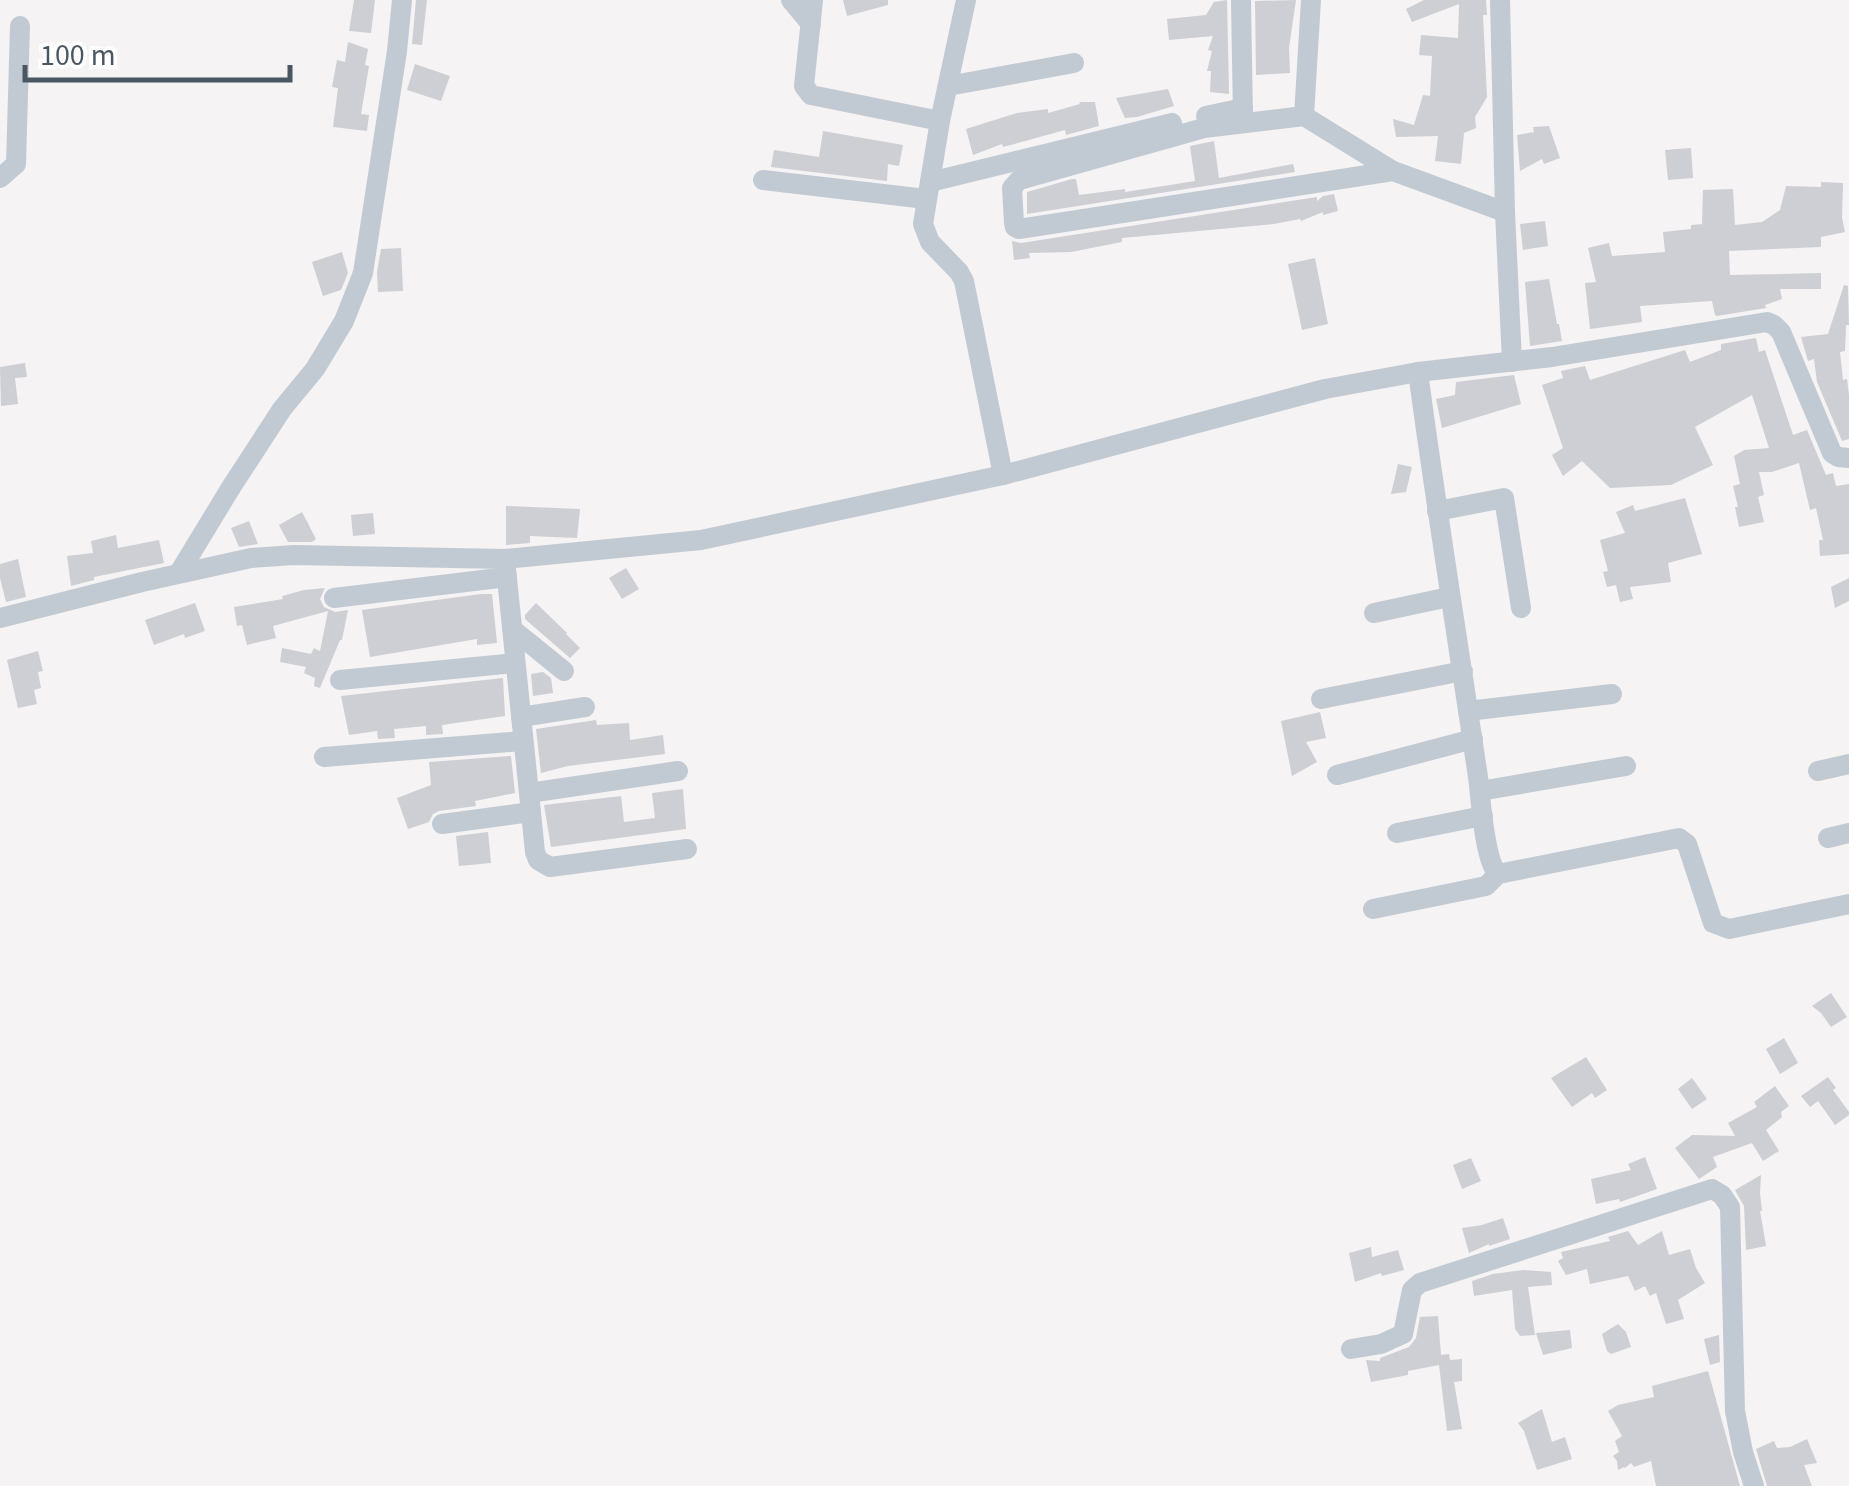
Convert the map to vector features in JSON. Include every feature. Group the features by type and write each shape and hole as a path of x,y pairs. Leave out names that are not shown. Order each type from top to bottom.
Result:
{"street":[{"path":"179,574 230,488 282,410 316,369 344,321 363,272 402,0"},
{"path":"791,0 811,24"},
{"path":"813,0 804,86 811,94 940,121"},
{"path":"966,0 922,224 938,252 960,272 964,281 1003,475"},
{"path":"1241,0 1243,115"},
{"path":"1304,116 1311,0"},
{"path":"1500,0 1512,362"},
{"path":"0,178 16,164 20,26"},
{"path":"948,86 1074,63"},
{"path":"1243,115 1019,180 1012,188 1015,227 1393,172"},
{"path":"763,180 928,190 1243,115 1304,116 1393,172 1505,212"},
{"path":"334,598 701,540 1003,475 1325,388 1418,372 1552,358 1766,322 1781,332 1832,453 1849,458"},
{"path":"1418,372 1483,816 1491,866 1498,874"},
{"path":"1437,510 1504,498 1522,608"},
{"path":"0,618 251,558 294,555 506,568"},
{"path":"506,568 538,860 550,867 687,849"},
{"path":"1374,613 1450,597"},
{"path":"512,630 564,671"},
{"path":"340,680 515,663"},
{"path":"1321,698 1463,671"},
{"path":"1468,712 1612,694"},
{"path":"520,717 585,707"},
{"path":"1337,776 1472,739"},
{"path":"324,757 523,741"},
{"path":"1818,771 1849,764"},
{"path":"1480,791 1626,766"},
{"path":"442,824 678,771"},
{"path":"1396,833 1483,816"},
{"path":"1373,909 1486,886 1498,874 1679,838 1687,844 1713,923 1720,927 1729,929 1849,904"},
{"path":"1352,1349 1381,1344 1403,1334 1412,1290 1420,1283 1718,1191 1730,1207 1736,1411 1754,1486"}],"building":[{"path":"354,0 375,0 371,33 349,31"},
{"path":"416,0 427,0 422,45 412,44"},
{"path":"843,0 888,0 888,5 847,16"},
{"path":"1227,0 1229,94 1210,92 1211,71 1207,71 1212,51 1208,50 1213,36 1169,40 1167,19 1206,15 1214,2"},
{"path":"1296,0 1289,48 1290,73 1256,75 1255,1"},
{"path":"1424,0 1486,0 1487,15 1483,15 1487,97 1475,117 1476,128 1464,133 1461,164 1435,161 1438,136 1396,137 1393,119 1414,125 1423,95 1430,96 1432,56 1419,55 1421,35 1458,38 1459,4 1412,22 1406,9"},
{"path":"348,42 368,49 361,114 369,115 367,131 333,127 338,88 332,87 337,60 345,62"},
{"path":"415,64 450,76 441,101 407,90"},
{"path":"1168,89 1174,106 1137,117 1125,118 1116,98"},
{"path":"1079,102 1095,102 1099,126 1066,135 1065,130 1003,147 1002,144 973,155 966,129 1017,113 1048,109 1048,113"},
{"path":"1549,126 1560,158 1544,164 1542,159 1520,171 1517,135 1534,132 1533,127"},
{"path":"823,131 903,145 899,166 888,164 887,181 771,167 774,150 819,157"},
{"path":"1214,141 1219,178 1293,164 1295,172 1027,214 1027,192 1072,179 1076,179 1079,195 1195,181 1190,146"},
{"path":"1691,148 1693,178 1668,180 1665,150"},
{"path":"1821,182 1843,183 1845,232 1821,237 1821,247 1729,251 1730,275 1821,273 1821,289 1780,289 1782,299 1765,305 1766,308 1717,316 1712,301 1640,306 1642,322 1590,329 1585,283 1596,282 1588,248 1609,243 1612,256 1665,252 1663,232 1702,224 1703,190 1733,189 1735,225 1762,222 1780,210 1786,186 1821,187"},
{"path":"1334,194 1338,211 1301,221 1122,238 1122,242 1071,252 1029,253 1030,258 1014,260 1012,241 1021,243 1317,197 1317,201"},
{"path":"1545,221 1548,246 1523,250 1520,224"},
{"path":"401,248 403,291 378,292 381,249"},
{"path":"342,252 348,273 341,290 323,296 312,262"},
{"path":"1315,258 1328,324 1302,330 1288,264"},
{"path":"1549,279 1562,341 1530,346 1525,282"},
{"path":"1844,285 1848,286 1849,325 1845,351 1840,352 1849,395 1849,439 1842,441 1817,382 1814,359 1808,361 1801,337 1828,334"},
{"path":"1756,338 1759,352 1765,350 1793,435 1807,430 1826,475 1833,473 1836,486 1849,484 1849,554 1820,556 1819,540 1823,540 1816,508 1810,510 1799,463 1759,472 1764,495 1758,497 1764,522 1739,527 1733,486 1740,484 1734,456 1744,450 1769,448 1752,395 1695,427 1713,465 1671,485 1610,488 1582,461 1563,476 1552,455 1563,448 1542,385 1563,378 1561,371 1585,366 1590,380 1685,350 1690,362 1721,350 1721,344"},
{"path":"25,363 27,377 15,378 18,404 1,406 0,367"},
{"path":"1514,375 1521,404 1442,428 1436,399 1455,395 1456,382"},
{"path":"1398,464 1412,467 1406,492 1391,494"},
{"path":"1685,498 1702,554 1668,563 1671,582 1630,587 1633,599 1620,602 1616,585 1607,587 1603,572 1608,571 1600,540 1625,533 1616,512 1633,505 1635,511"},
{"path":"506,506 580,509 577,538 530,536 530,543 506,545"},
{"path":"302,512 316,539 288,542 279,525"},
{"path":"373,513 375,534 353,536 351,515"},
{"path":"249,521 258,544 239,547 231,528"},
{"path":"116,535 118,548 159,540 164,563 94,577 71,586 67,556 93,553 91,541"},
{"path":"18,559 26,597 6,602 0,564"},
{"path":"626,568 639,589 622,599 609,578"},
{"path":"1849,578 1849,601 1835,608 1831,587"},
{"path":"325,588 320,599 324,607 335,612 348,610 342,640 320,688 314,686 315,678 304,673 306,667 280,662 282,648 311,654 314,648 320,651 328,611 273,626 276,638 247,645 242,625 237,626 234,607"},
{"path":"492,594 497,643 477,645 477,639 370,657 362,610"},
{"path":"195,603 205,631 154,645 145,620"},
{"path":"536,603 580,648 570,658 525,619"},
{"path":"38,651 43,671 38,672 41,688 34,690 37,704 18,708 7,660"},
{"path":"543,672 551,678 553,693 533,696 531,674"},
{"path":"503,678 505,716 442,725 443,734 426,735 426,726 394,729 395,738 378,739 377,731 349,735 341,696"},
{"path":"1320,712 1326,738 1306,742 1317,762 1292,776 1281,721"},
{"path":"596,720 597,725 629,723 630,740 663,735 665,754 541,773 536,729"},
{"path":"511,756 515,793 475,801 476,806 439,811 429,822 408,829 397,798 431,785 429,762"},
{"path":"683,789 686,829 551,847 544,805 621,796 624,822 655,818 652,793"},
{"path":"488,832 491,863 459,866 456,836"},
{"path":"1831,993 1847,1017 1831,1027 1812,1006"},
{"path":"1784,1038 1798,1063 1780,1074 1766,1049"},
{"path":"1586,1057 1607,1090 1595,1098 1592,1093 1572,1107 1551,1078"},
{"path":"1828,1077 1849,1112 1835,1125 1818,1101 1810,1107 1801,1096"},
{"path":"1692,1078 1707,1099 1692,1109 1678,1089"},
{"path":"1775,1086 1789,1106 1766,1130 1779,1151 1763,1161 1752,1143 1713,1157 1717,1167 1699,1179 1675,1148 1692,1135 1735,1136 1728,1123 1757,1107 1754,1102"},
{"path":"1645,1157 1657,1189 1620,1202 1619,1199 1596,1204 1591,1179 1631,1170 1628,1164"},
{"path":"1471,1158 1481,1181 1462,1189 1453,1165"},
{"path":"1761,1175 1760,1211 1766,1246 1746,1250 1744,1206 1735,1190"},
{"path":"1503,1218 1510,1239 1469,1253 1462,1228"},
{"path":"1628,1231 1638,1245 1662,1231 1669,1255 1690,1249 1705,1283 1678,1300 1684,1319 1666,1324 1656,1293 1650,1296 1645,1286 1635,1291 1628,1276 1590,1284 1587,1269 1566,1275 1558,1261 1563,1258 1561,1252 1610,1241 1608,1237"},
{"path":"1371,1247 1372,1257 1398,1250 1404,1270 1355,1282 1349,1253"},
{"path":"1523,1270 1551,1272 1552,1285 1528,1287 1535,1335 1520,1336 1515,1329 1512,1290 1474,1296 1472,1281"},
{"path":"1438,1316 1441,1355 1449,1354 1450,1360 1462,1359 1462,1381 1454,1382 1462,1429 1447,1431 1439,1365 1371,1382 1366,1360 1380,1361 1409,1347 1416,1338 1420,1317"},
{"path":"1618,1324 1626,1332 1631,1347 1611,1354 1602,1334"},
{"path":"1570,1330 1572,1348 1543,1355 1536,1333"},
{"path":"1719,1335 1720,1362 1710,1365 1704,1339"},
{"path":"1708,1371 1740,1486 1656,1486 1651,1461 1634,1467 1631,1463 1618,1470 1613,1456 1619,1452 1615,1441 1622,1436 1608,1411 1654,1397 1652,1386"},
{"path":"1542,1409 1552,1442 1565,1437 1572,1459 1537,1470 1518,1423"},
{"path":"1807,1439 1817,1463 1804,1465 1812,1486 1767,1486 1756,1449 1774,1441 1777,1448 1790,1447"}]}
